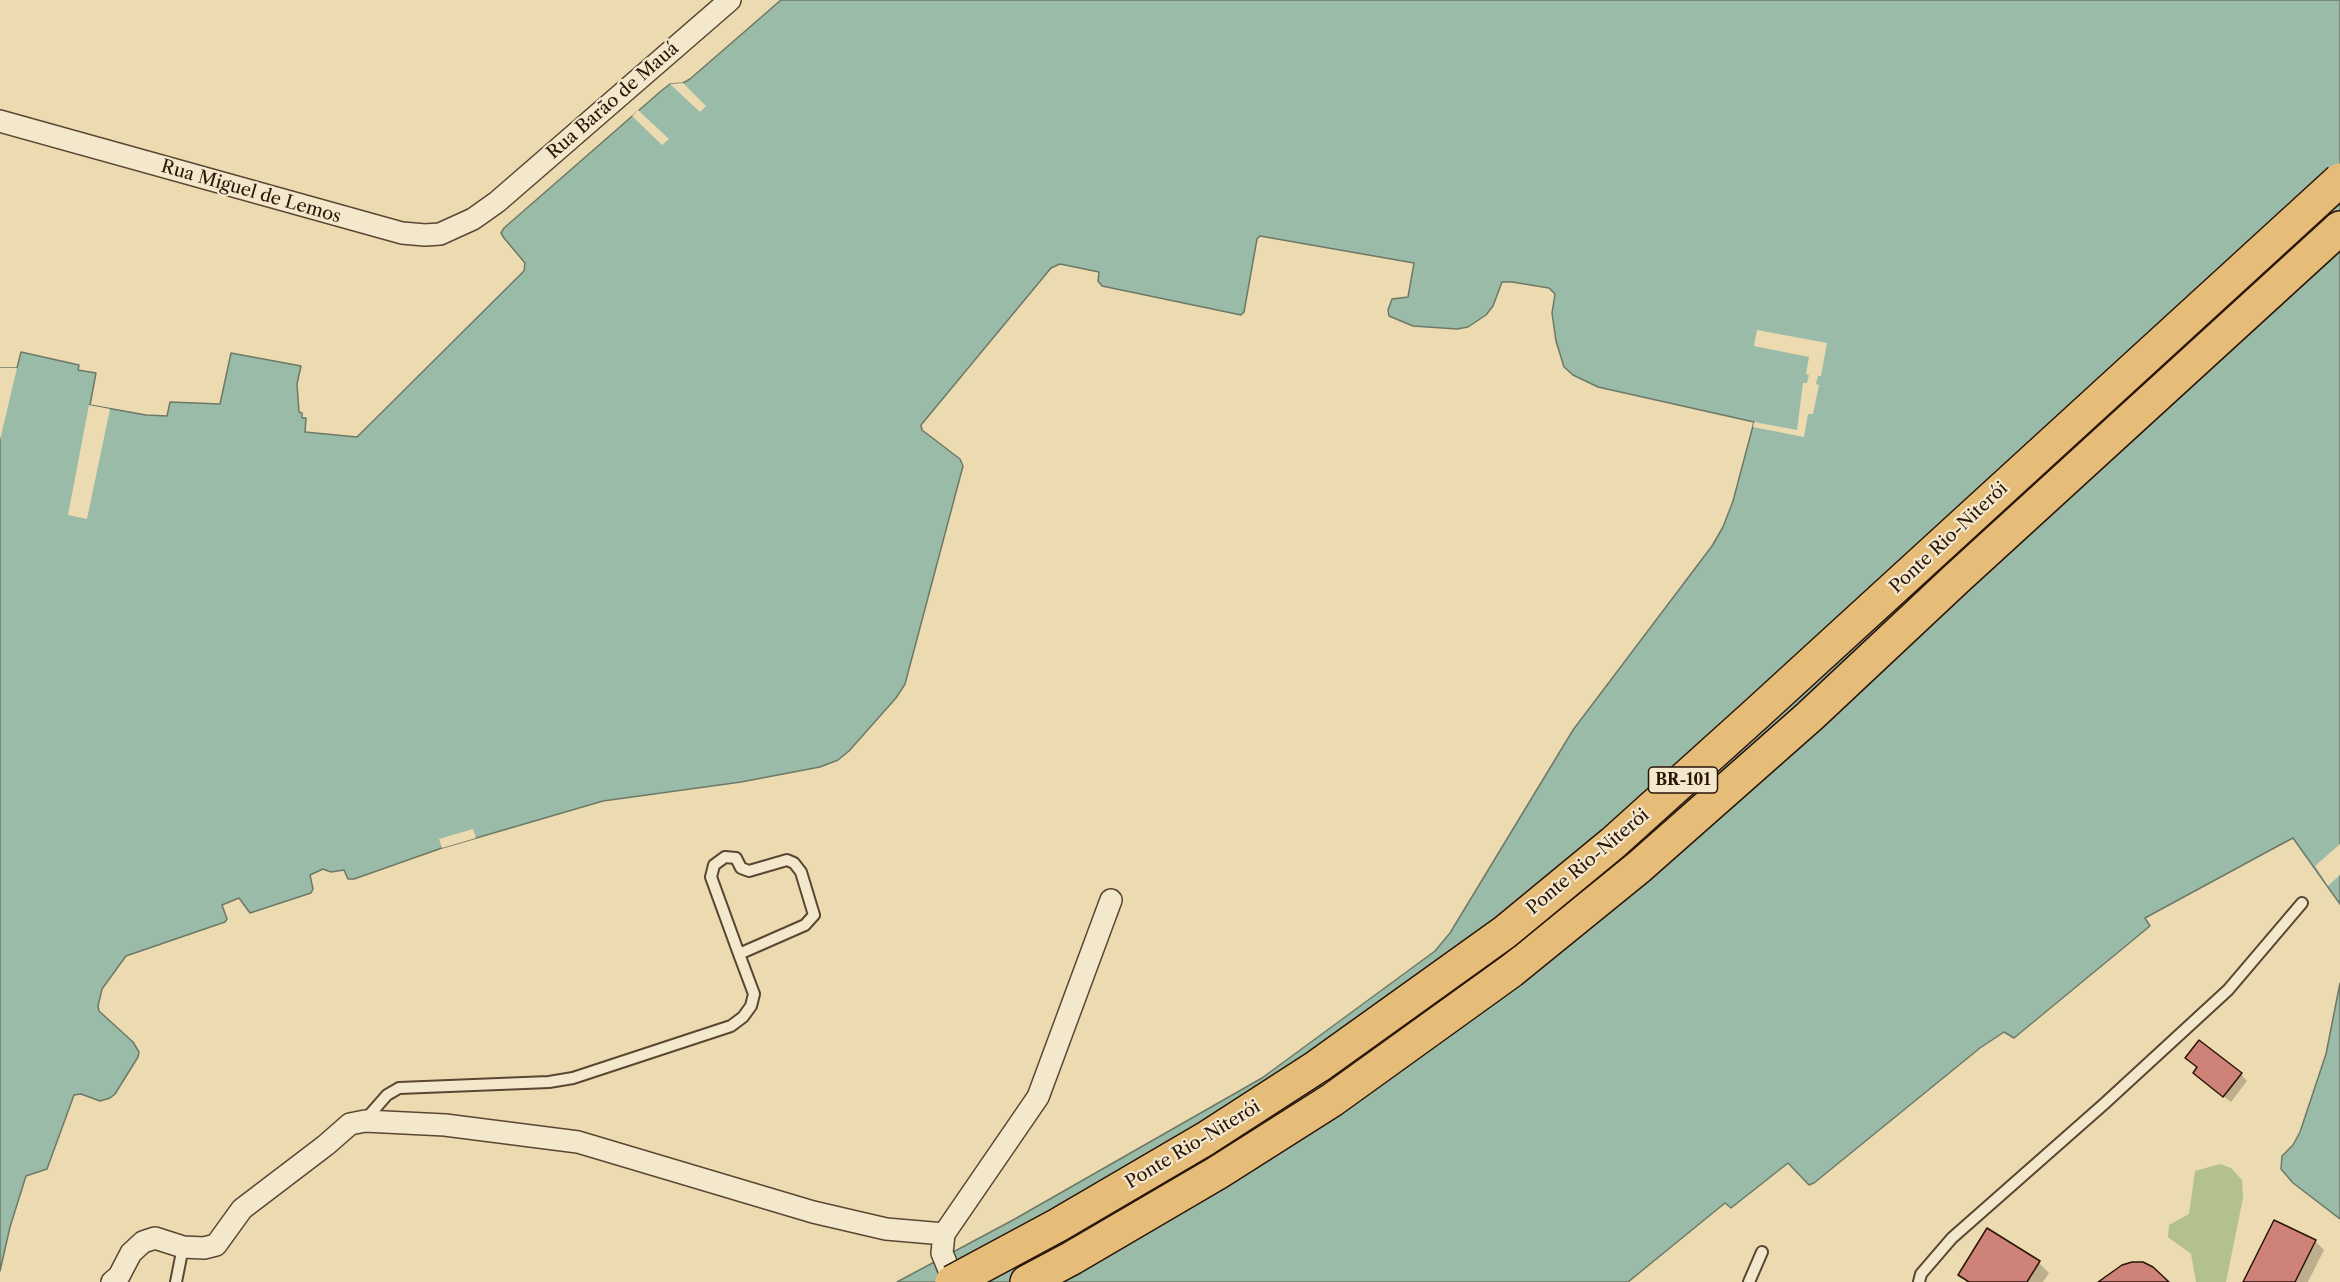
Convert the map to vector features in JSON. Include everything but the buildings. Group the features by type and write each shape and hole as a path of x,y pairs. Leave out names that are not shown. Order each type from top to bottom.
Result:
{"highway":[{"name":"Ponte Rio-Niterói","path":"948,1263 1058,1226 1205,1139 1318,1066 1505,932 1612,843 1755,716 2340,180"},
{"name":"Ponte Rio-Niterói","path":"1027,1282 1206,1179 1332,1100 1511,971 1638,867 1810,716 1956,579 2340,228"}],"street":[{"name":"Rua Barão de Mauá","path":"497,202 729,0"},
{"name":"Rua Miguel de Lemos","path":"0,122 402,233 425,236 440,234 473,219 497,202"},
{"path":"112,1282 119,1276 131,1253 143,1242 156,1238 183,1247 204,1248 216,1245 242,1209 350,1124 365,1121 445,1125 578,1142 813,1212 886,1229 948,1263 1038,1097 1111,900"}],"lane":[{"path":"365,1121 387,1095 399,1088 549,1082 573,1078 732,1026 752,1006 754,994 739,954 711,877 714,865 725,857 736,858 741,868 749,871 787,860 794,862 801,872 814,915 805,926 739,954"},
{"path":"1919,1282 1921,1274 1952,1238 2104,1104 2228,990 2302,903"},
{"path":"176,1282 183,1247"},
{"path":"1749,1282 1762,1252"}],"shaded area":[{"path":"781,0 2340,0 2340,904 2293,838 2276,847 2145,918 2150,926 2014,1038 2004,1032 1980,1048 1814,1183 1809,1185 1788,1163 1731,1208 1725,1203 1628,1282 897,1282 1013,1220 1262,1078 1435,951 1450,933 1573,730 1712,546 1723,527 1733,501 1754,422 1598,387 1573,375 1564,367 1556,341 1552,313 1555,294 1549,288 1502,282 1493,306 1486,315 1468,327 1457,329 1413,326 1389,316 1388,310 1392,299 1408,297 1414,263 1260,236 1257,239 1244,312 1241,315 1102,286 1098,281 1099,272 1060,264 1051,268 921,425 922,430 960,459 963,466 905,684 896,698 849,751 838,760 820,767 741,782 603,801 442,848 354,879 348,879 344,870 331,872 323,869 310,875 313,889 311,893 250,913 239,898 222,905 227,919 225,922 126,956 102,989 98,1006 99,1011 133,1042 139,1052 138,1057 115,1094 110,1098 100,1101 81,1094 74,1095 47,1169 26,1176 10,1227 0,1271 0,368 17,368 21,352 79,365 78,370 96,373 90,405 146,415 167,416 170,402 220,404 231,353 301,366 297,384 299,412 302,413 302,418 306,418 305,432 357,437 524,271 525,263 501,233 504,228 661,91 670,84 683,83 690,79"},
{"path":"2340,983 2340,1219 2293,1183 2281,1169 2282,1156 2293,1145 2300,1132 2326,1054"},
{"path":"2220,1164 2231,1168 2242,1180 2243,1198 2226,1282 2196,1282 2191,1254 2168,1237 2169,1225 2189,1214 2195,1171"}],"pier":[{"path":"683,83 706,106 700,112 670,84"},
{"path":"638,110 669,139 662,145 632,116"},
{"path":"1757,330 1827,343 1821,376 1818,376 1816,384 1819,385 1813,414 1808,414 1804,437 1753,427 1754,422 1797,430 1803,383 1807,383 1809,375 1806,374 1809,357 1754,346"},
{"path":"0,368 17,368 0,440"},
{"path":"89,405 110,409 87,519 68,515"},
{"path":"473,829 476,838 442,848 439,839"},
{"path":"2340,844 2340,875 2328,886 2315,866"}]}
